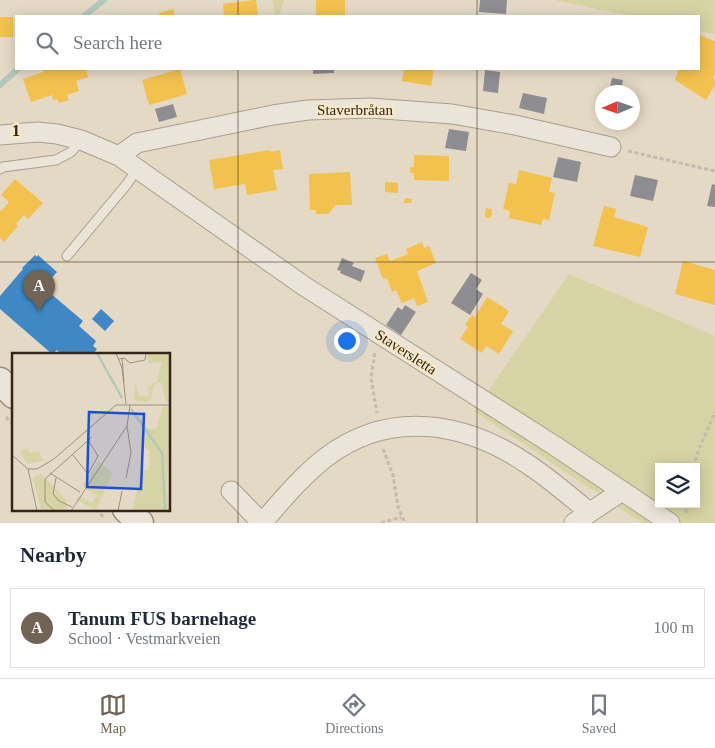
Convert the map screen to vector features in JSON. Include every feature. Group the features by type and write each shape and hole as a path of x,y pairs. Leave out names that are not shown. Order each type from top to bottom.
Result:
{"main road":[{"path":"0,380 12,393"},
{"path":"127,510 140,523"}],"street":[{"name":"Staverbråtan","path":"119,156 137,143 273,116 308,110 370,108 452,114 515,125 611,147"},
{"path":"0,136 38,132 56,134 81,140 119,156"},
{"name":"Staversletta","path":"119,156 304,286 554,446 670,523"},
{"path":"231,491 262,523 291,489 326,457 350,442 371,433 392,427 400,427 443,428 471,435 504,450 544,476 581,518 622,491"}],"lane":[{"path":"0,169 56,160 71,152 81,140"},
{"path":"67,256 127,184 137,169"}],"path":[{"path":"611,147 715,171"},
{"path":"695,463 715,412"},
{"path":"381,523 401,517"}],"shaded area":[{"path":"272,0 284,0 279,15 276,15"},
{"path":"554,0 715,0 715,34 700,31 700,15 626,15"},
{"path":"569,274 715,336 715,523 642,523 474,411"}],"building: Homes":[{"path":"256,0 258,15 224,15 223,4"},
{"path":"316,0 345,0 345,15 316,15"},
{"path":"173,9 175,15 160,15 159,13"},
{"path":"0,17 13,17 13,37 0,37"},
{"path":"700,35 715,41 715,74 713,78 715,85 706,100 675,80 679,70 700,70"},
{"path":"43,70 86,70 88,77 76,81 79,91 67,95 69,100 59,103 57,99 53,100 52,95 31,102 23,79 43,72"},
{"path":"180,70 187,94 149,105 142,80"},
{"path":"404,70 434,70 431,86 402,81"},
{"path":"270,150 271,152 280,150 283,169 273,170 277,190 247,195 245,184 214,189 209,160"},
{"path":"414,155 449,156 449,181 414,180 414,173 410,173 410,167 414,167"},
{"path":"519,170 552,178 549,192 555,193 549,220 543,219 541,225 509,218 510,211 503,209 509,183 516,184"},
{"path":"350,172 352,205 336,205 328,214 316,214 316,210 310,210 309,174"},
{"path":"15,179 43,203 28,219 24,215 16,224 18,226 4,242 0,238 0,210 9,202 1,195"},
{"path":"385,182 398,183 398,193 385,192"},
{"path":"405,198 412,199 411,203 404,203"},
{"path":"604,206 616,209 614,217 648,227 640,257 593,246"},
{"path":"486,208 492,209 491,218 485,217"},
{"path":"422,242 424,248 429,246 436,263 417,271 428,302 417,306 414,298 402,303 396,290 392,292 387,278 383,279 375,258 387,254 390,261 408,254 406,249"},
{"path":"683,261 715,270 715,305 675,294"},
{"path":"487,297 509,311 501,324 513,331 499,354 486,346 482,353 460,339 468,327 465,325 472,315 475,317"}],"building: Schools":[{"path":"35,255 37,257 38,255 57,272 43,287 83,321 79,326 96,341 93,346 97,349 94,353 60,353 57,350 51,353 0,309 0,296"},
{"path":"101,309 114,321 105,331 92,319"}],"building: Industry":[{"path":"480,0 507,0 506,14 479,12"},
{"path":"313,70 334,70 334,73 313,74"},
{"path":"485,70 500,72 498,93 483,91"},
{"path":"612,78 623,80 622,85 610,85"},
{"path":"523,93 547,98 544,114 519,108"},
{"path":"173,104 177,117 159,122 155,109"},
{"path":"449,129 469,132 466,151 445,148"},
{"path":"558,157 581,162 577,182 553,177"},
{"path":"635,175 658,180 653,201 630,196"},
{"path":"712,184 715,185 715,207 707,206"},
{"path":"342,258 354,263 352,266 365,271 361,282 337,270"},
{"path":"471,273 482,280 476,289 483,294 470,315 451,303"},
{"path":"405,305 416,312 401,335 386,325 398,307 402,310"}],"waterway":[{"path":"85,15 104,0"},
{"path":"0,85 17,70"}],"place":[{"name":"Tanum FUS barnehage","path":"39,311"}]}
